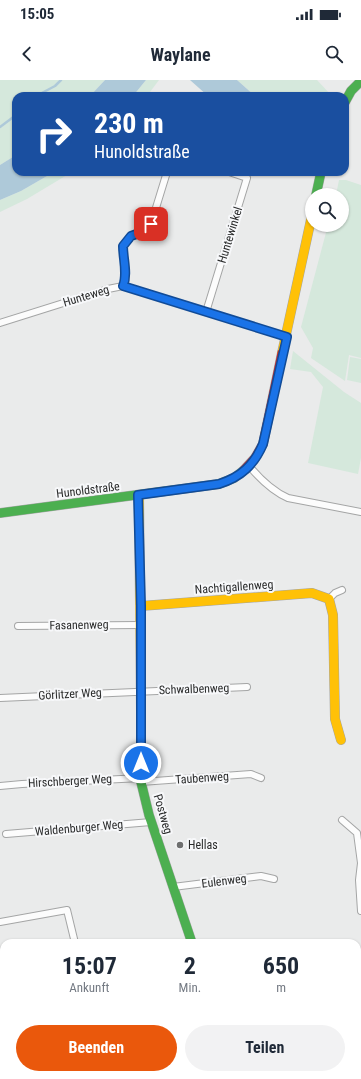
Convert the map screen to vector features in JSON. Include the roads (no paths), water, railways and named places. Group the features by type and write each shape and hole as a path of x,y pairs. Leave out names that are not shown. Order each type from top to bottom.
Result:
{"street":[{"path":"349,95 361,81"},
{"path":"123,286 126,279 123,246 131,236 142,232 151,224 166,176"},
{"name":"Huntewinkel","path":"206,312 248,178 242,176"},
{"path":"318,188 320,176"},
{"name":"Hunoldstraße","path":"0,513 219,484 230,480 250,467 258,456 263,444 309,232"},
{"name":"Hunteweg","path":"0,323 108,289 123,286 287,337"},
{"path":"250,467 263,482 279,494 288,498 361,512"},
{"name":"Postweg","path":"138,495 141,606 141,780 151,822 191,939"},
{"path":"341,740 335,720 333,615 329,599 335,593 342,590"},
{"name":"Nachtigallenweg","path":"141,606 312,593 329,599"},
{"name":"Fasanenweg","path":"18,626 140,625"},
{"name":"Schwalbenweg","path":"141,691 247,687"},
{"name":"Görlitzer Weg","path":"0,698 141,691"},
{"name":"Taubenweg","path":"141,780 251,774 261,778"},
{"name":"Hirschberger Weg","path":"0,786 30,783 141,780"},
{"path":"342,820 356,833 361,863 359,880 361,911"},
{"name":"Waldenburger Weg","path":"6,834 151,822"},
{"name":"Eulenweg","path":"173,887 261,876 274,879"},
{"path":"0,922 67,910 74,939"}],"water":[{"path":"105,80 146,80 136,92 94,92"},
{"path":"190,80 237,80 250,92 204,92"},
{"path":"12,158 12,176 47,176 21,191 0,200 0,165"}],"waterway":[{"path":"44,92 55,86 61,80"},
{"path":"0,127 12,118"}],"place":[{"name":"Hellas","path":"180,845"}]}
